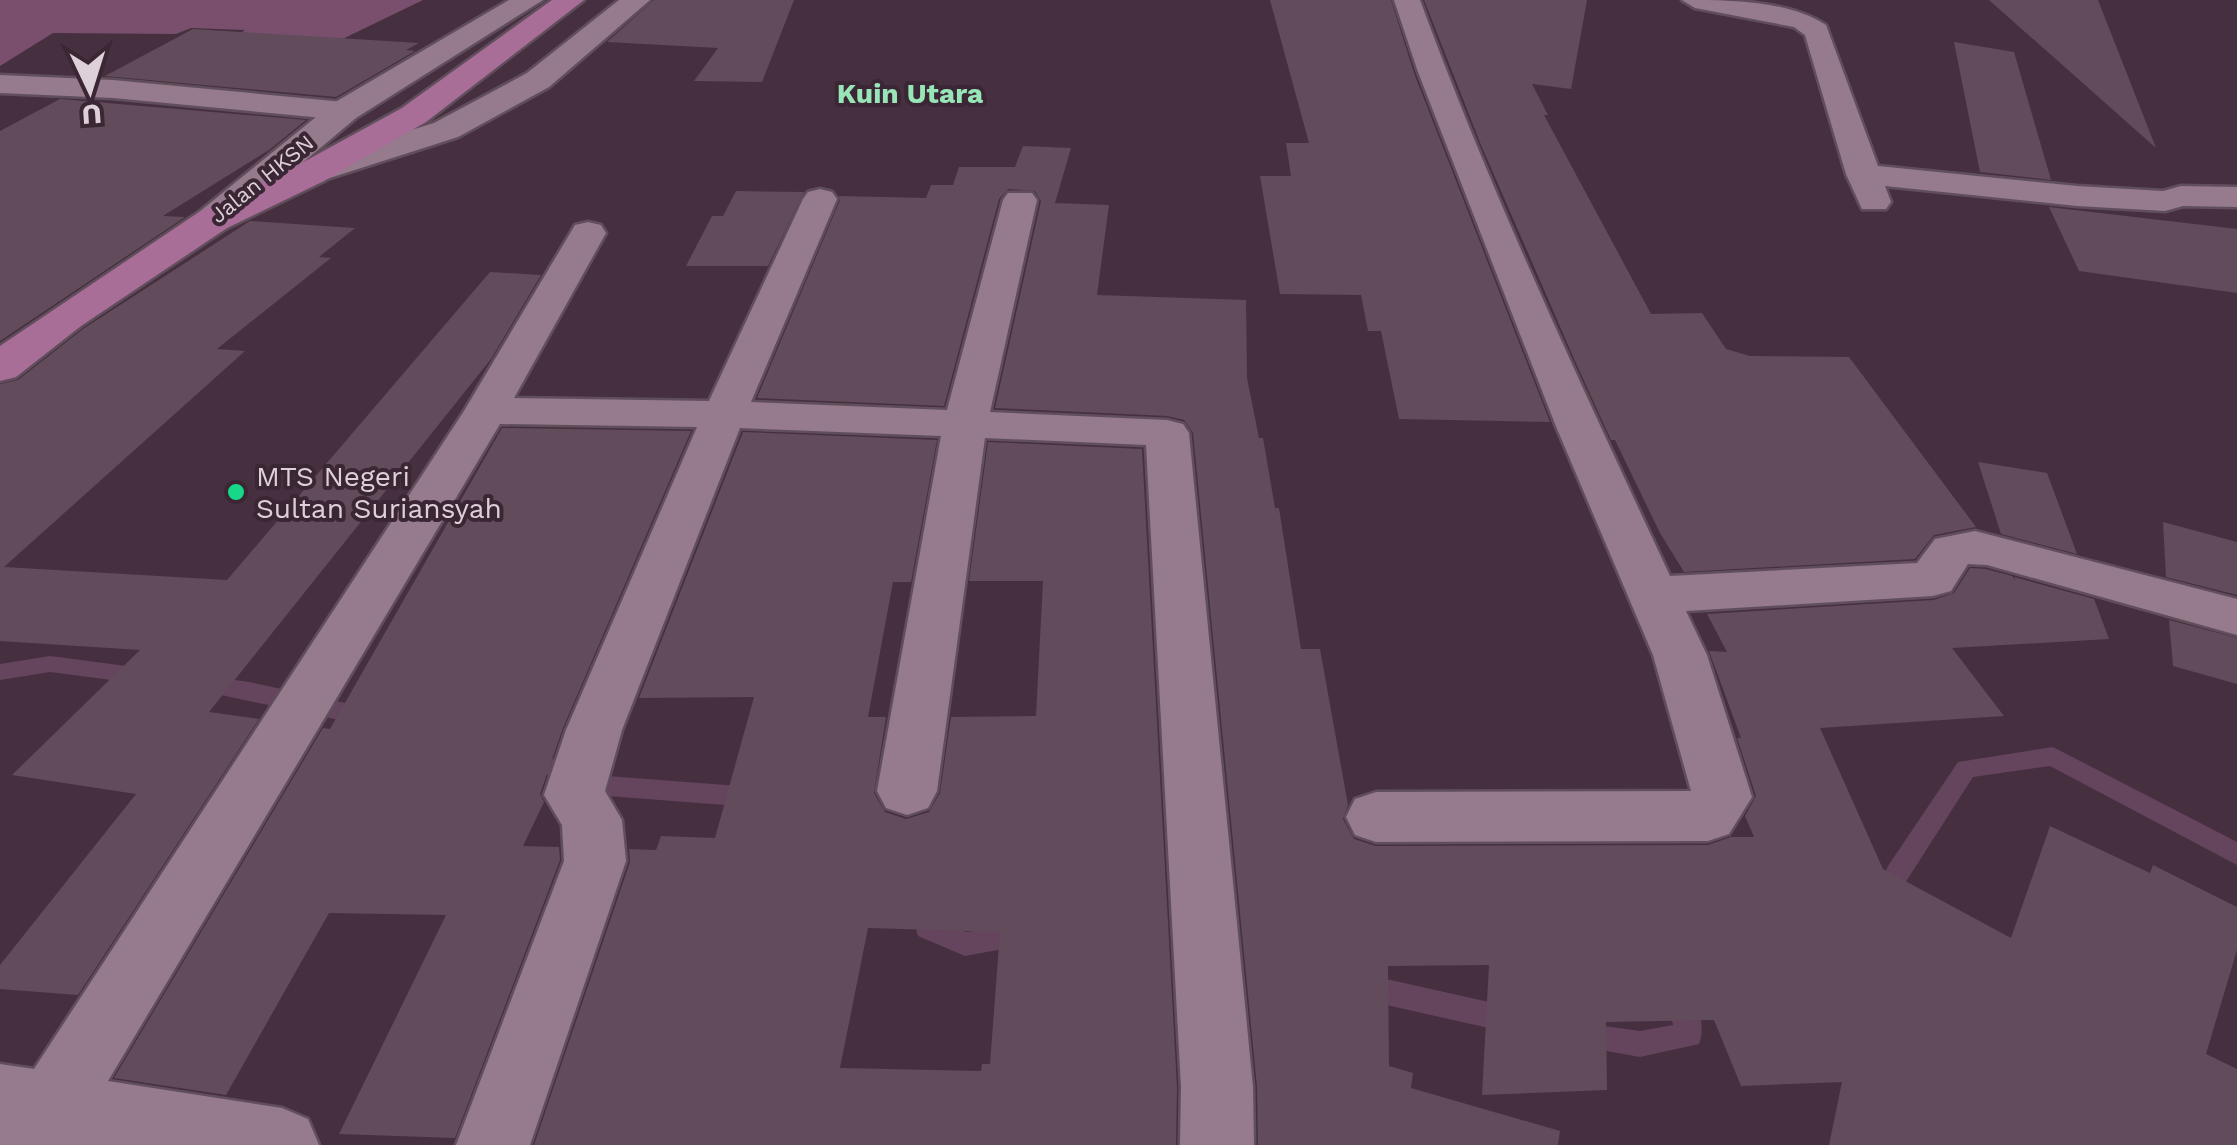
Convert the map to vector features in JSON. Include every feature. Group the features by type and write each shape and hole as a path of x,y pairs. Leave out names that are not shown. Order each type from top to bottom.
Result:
{"main road":[{"path":"214,220 310,173 414,115 570,0"},
{"name":"Jalan HKSN","path":"0,367 66,317 214,220"}],"street":[{"name":"Jalan HKSN","path":"214,220 344,111 530,0"},
{"path":"310,173 446,130 538,80 636,0"},
{"path":"1376,817 1708,816 1722,797 1680,655 1576,424 1432,72 1407,0"},
{"path":"1695,0 1802,21 1817,32 1876,207"},
{"path":"0,84 113,89 344,111"},
{"path":"1862,174 2077,196 2165,201 2180,196 2237,196"},
{"path":"493,1145 595,861 592,820 578,782 594,730 724,414 820,199"},
{"path":"907,791 965,427 1020,200"},
{"path":"282,1145 27,1117 278,744 486,411 588,232"},
{"path":"486,411 724,414 1167,433 1217,1088 1217,1145"},
{"path":"1654,594 1933,579 1948,551 1960,545 1987,548 2237,617"}],"shaded area":[{"path":"0,0 423,0 326,47 228,41 245,30 53,33 0,66"}],"building":[{"path":"654,0 794,0 762,82 694,81 718,48 607,42"},
{"path":"1270,0 1391,0 1414,73 1550,422 1399,419 1381,331 1368,331 1361,295 1280,294 1260,176 1291,176 1286,143 1309,143"},
{"path":"1424,0 1587,0 1571,89 1532,84 1548,115 1544,115 1651,314 1702,313 1726,349 1750,356 1849,357 1976,527 1934,535 1915,559 1684,572 1660,533 1615,440 1611,440 1575,361 1481,145"},
{"path":"1989,0 2098,0 2156,148"},
{"path":"193,29 419,43 406,50 415,51 336,97 105,76"},
{"path":"1954,42 2014,52 2051,180 1980,172"},
{"path":"60,99 306,120 269,150 163,216 185,217 0,341 0,131"},
{"path":"1023,146 1071,148 1055,203 1109,205 1097,295 1246,300 1247,378 1259,438 1263,438 1275,508 1279,508 1301,649 1320,649 1348,805 1343,819 1354,839 1376,846 1708,845 1731,837 1754,837 1745,816 1756,796 1737,738 1741,738 1709,651 1727,652 1707,614 1934,600 1954,593 1970,568 2094,599 2109,639 1952,648 2004,716 1820,728 1883,869 2011,938 2050,826 2150,873 2153,865 2237,907 2237,950 2206,1054 2237,1069 2237,1145 1829,1145 1842,1082 1741,1086 1714,1020 1606,1022 1607,1090 1482,1095 1489,965 1388,966 1389,1066 1413,1073 1411,1088 1560,1131 1558,1145 1258,1145 1257,1087 1193,433 1184,420 1167,416 995,408 1041,201 1035,191 1008,189 999,199 944,406 757,398 839,196 926,198 931,185 953,185 959,167 1015,167"},
{"path":"736,191 804,192 768,266 686,266 712,216 723,216"},
{"path":"2049,207 2237,229 2237,293 2079,271"},
{"path":"250,221 355,228 319,257 331,258 217,349 245,351 4,567 227,580 490,272 541,275 491,359 209,712 259,719 78,995 0,989 0,965 136,794 12,775 140,650 0,641 0,384 18,380 83,329"},
{"path":"502,428 691,431 563,728 540,794 544,802 523,846 559,847 560,860 455,1138 339,1134 446,915 329,913 226,1095 114,1078 323,728 330,729"},
{"path":"743,432 937,440 911,582 893,582 868,717 886,717 874,793 885,812 906,819 929,812 940,793 951,717 1036,716 1043,581 969,581 988,442 1142,449 1177,1087 1176,1145 534,1145 630,862 629,849 656,850 661,836 715,838 754,697 639,698","holes":["868,928 1000,932 990,1064 982,1064 981,1071 840,1068"]},
{"path":"1978,462 2047,473 2077,554 2001,534"},
{"path":"2163,522 2237,542 2237,595 2166,577"},
{"path":"2169,620 2237,638 2237,684 2173,666"}],"waterway":[{"path":"0,672 50,664 142,676"},
{"path":"205,684 368,717"},
{"path":"1886,899 1897,874 1966,769 2053,756 2237,854"},
{"path":"526,759 607,786 752,797"},
{"path":"923,907 927,928 965,944 1022,936"},
{"path":"1364,987 1511,1020"},
{"path":"1583,1036 1640,1044 1689,1035 1681,996"}],"place":[{"name":"MTS Negeri Sultan Suriansyah","path":"236,492"}],"district":[{"name":"Kuin Utara","path":"910,93"}]}
